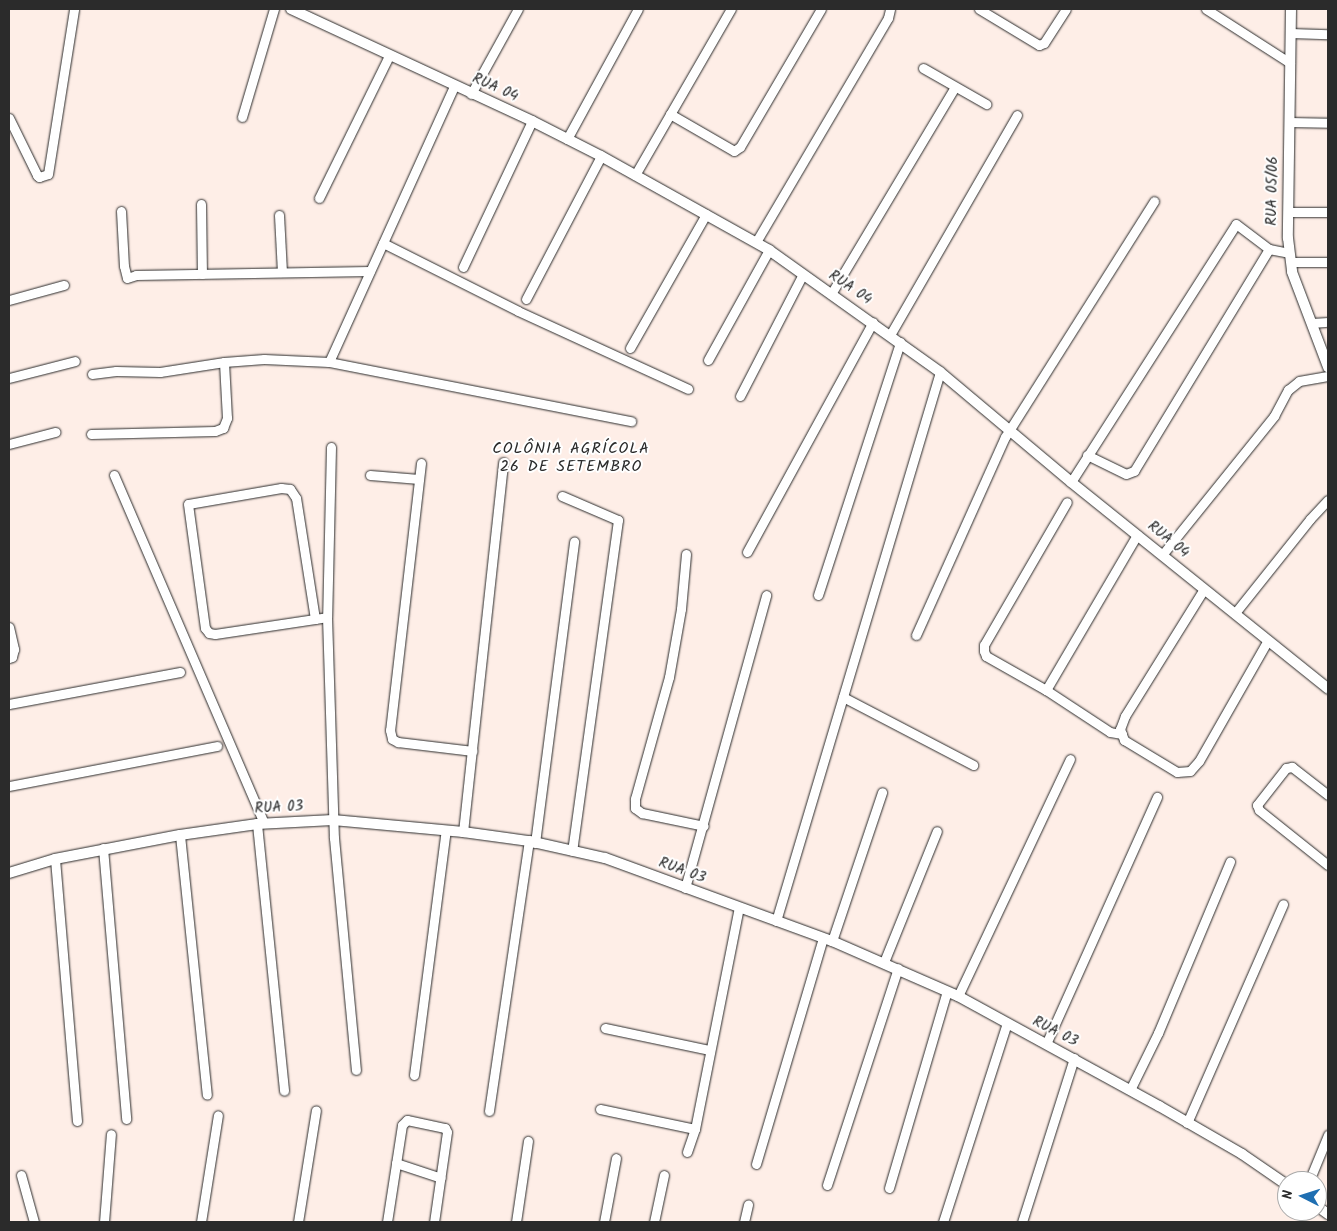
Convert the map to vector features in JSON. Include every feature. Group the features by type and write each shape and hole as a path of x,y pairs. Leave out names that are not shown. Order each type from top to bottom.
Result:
{"street":[{"path":"9,118 38,177 48,174 74,9"},
{"path":"242,117 274,9"},
{"name":"RUA 04","path":"291,9 454,87 532,121 601,156 769,250 873,322 940,372 1071,482 1328,689"},
{"path":"471,94 518,9"},
{"path":"567,139 638,9"},
{"path":"635,175 731,9"},
{"path":"670,114 734,151 740,147 821,9"},
{"path":"756,242 888,18 890,9"},
{"path":"979,9 1039,45 1044,43 1066,9"},
{"path":"1206,9 1290,63"},
{"name":"RUA 05/06","path":"1291,9 1288,212 1290,257 1292,272 1328,367"},
{"path":"1290,33 1328,34"},
{"path":"319,198 389,56"},
{"path":"923,68 986,104"},
{"path":"329,362 454,87"},
{"path":"832,294 955,87"},
{"path":"890,335 1017,115"},
{"path":"463,266 532,121"},
{"path":"1289,122 1328,123"},
{"path":"526,299 601,156"},
{"path":"916,635 1010,431 1154,201"},
{"path":"201,204 202,274"},
{"path":"122,211 124,266 127,278 136,275 370,270"},
{"path":"1288,212 1328,212"},
{"path":"630,348 706,214"},
{"path":"279,215 282,272"},
{"path":"1071,482 1236,224 1269,249 1290,257 1328,262"},
{"path":"383,243 518,310 688,389"},
{"path":"1088,456 1126,474 1134,472 1269,249"},
{"path":"708,360 769,250"},
{"path":"740,396 803,274"},
{"path":"9,300 64,286"},
{"path":"747,552 873,322"},
{"path":"1312,323 1328,322"},
{"path":"818,595 900,342"},
{"path":"92,374 160,372 224,362 264,359 329,362 631,421"},
{"path":"9,378 74,362"},
{"path":"90,434 215,430 223,428 227,418 224,362"},
{"path":"776,921 940,372"},
{"path":"1162,555 1274,416 1288,390 1299,381 1328,376"},
{"path":"9,444 55,432"},
{"path":"331,447 327,617 334,820 356,1070"},
{"path":"463,832 503,462"},
{"path":"421,463 390,730 392,739 398,742 472,751"},
{"path":"114,475 261,824 284,1091"},
{"path":"370,475 419,479"},
{"path":"315,619 296,498 290,489 281,488 188,504 205,628 208,633 215,634 315,619 327,617"},
{"path":"562,496 618,520 572,851"},
{"path":"1235,613 1310,519 1328,500"},
{"path":"1067,502 984,645 984,651 986,656 1046,690 1110,732 1122,734"},
{"path":"1046,690 1137,535"},
{"path":"490,1111 532,842 574,542"},
{"path":"686,554 681,609 669,677 635,799 635,808 642,813 704,826"},
{"path":"1204,589 1124,716 1120,729 1124,740 1177,772 1190,771 1199,761 1268,640"},
{"path":"686,888 766,595"},
{"path":"9,627 14,649 12,657 9,658"},
{"path":"9,704 180,672"},
{"path":"843,697 973,765"},
{"path":"9,786 217,746"},
{"path":"958,996 1070,759"},
{"path":"1328,795 1292,766 1286,768 1257,805 1259,810 1328,865"},
{"path":"756,1164 827,939 882,792"},
{"path":"1046,1044 1157,797"},
{"name":"RUA 03","path":"9,873 55,859 103,848 180,835 261,824 334,820 463,832 532,842 605,858 827,939 948,991 1074,1058 1242,1154 1277,1178"},
{"path":"414,1075 446,830"},
{"path":"884,962 937,831"},
{"path":"180,835 207,1095"},
{"path":"103,848 126,1119"},
{"path":"55,859 77,1121"},
{"path":"1130,1090 1158,1033 1230,862"},
{"path":"1187,1123 1283,904"},
{"path":"687,1152 695,1129 709,1050 740,907"},
{"path":"827,1185 898,968"},
{"path":"889,1188 948,991"},
{"path":"943,1222 1007,1023"},
{"path":"604,1028 709,1050"},
{"path":"1022,1222 1074,1058"},
{"path":"600,1109 695,1129"},
{"path":"298,1222 316,1110"},
{"path":"201,1222 218,1115"},
{"path":"386,1222 402,1125 407,1120 445,1128 447,1132 434,1222"},
{"path":"104,1222 111,1134"},
{"path":"1313,1171 1328,1135"},
{"path":"516,1222 528,1141"},
{"path":"604,1222 616,1158"},
{"path":"396,1163 441,1178"},
{"path":"21,1175 34,1222"},
{"path":"654,1222 664,1175"},
{"path":"744,1222 748,1204"}],"district":[{"name":"COLÔNIA AGRÍCOLA 26 DE SETEMBRO","path":"571,458"}]}
